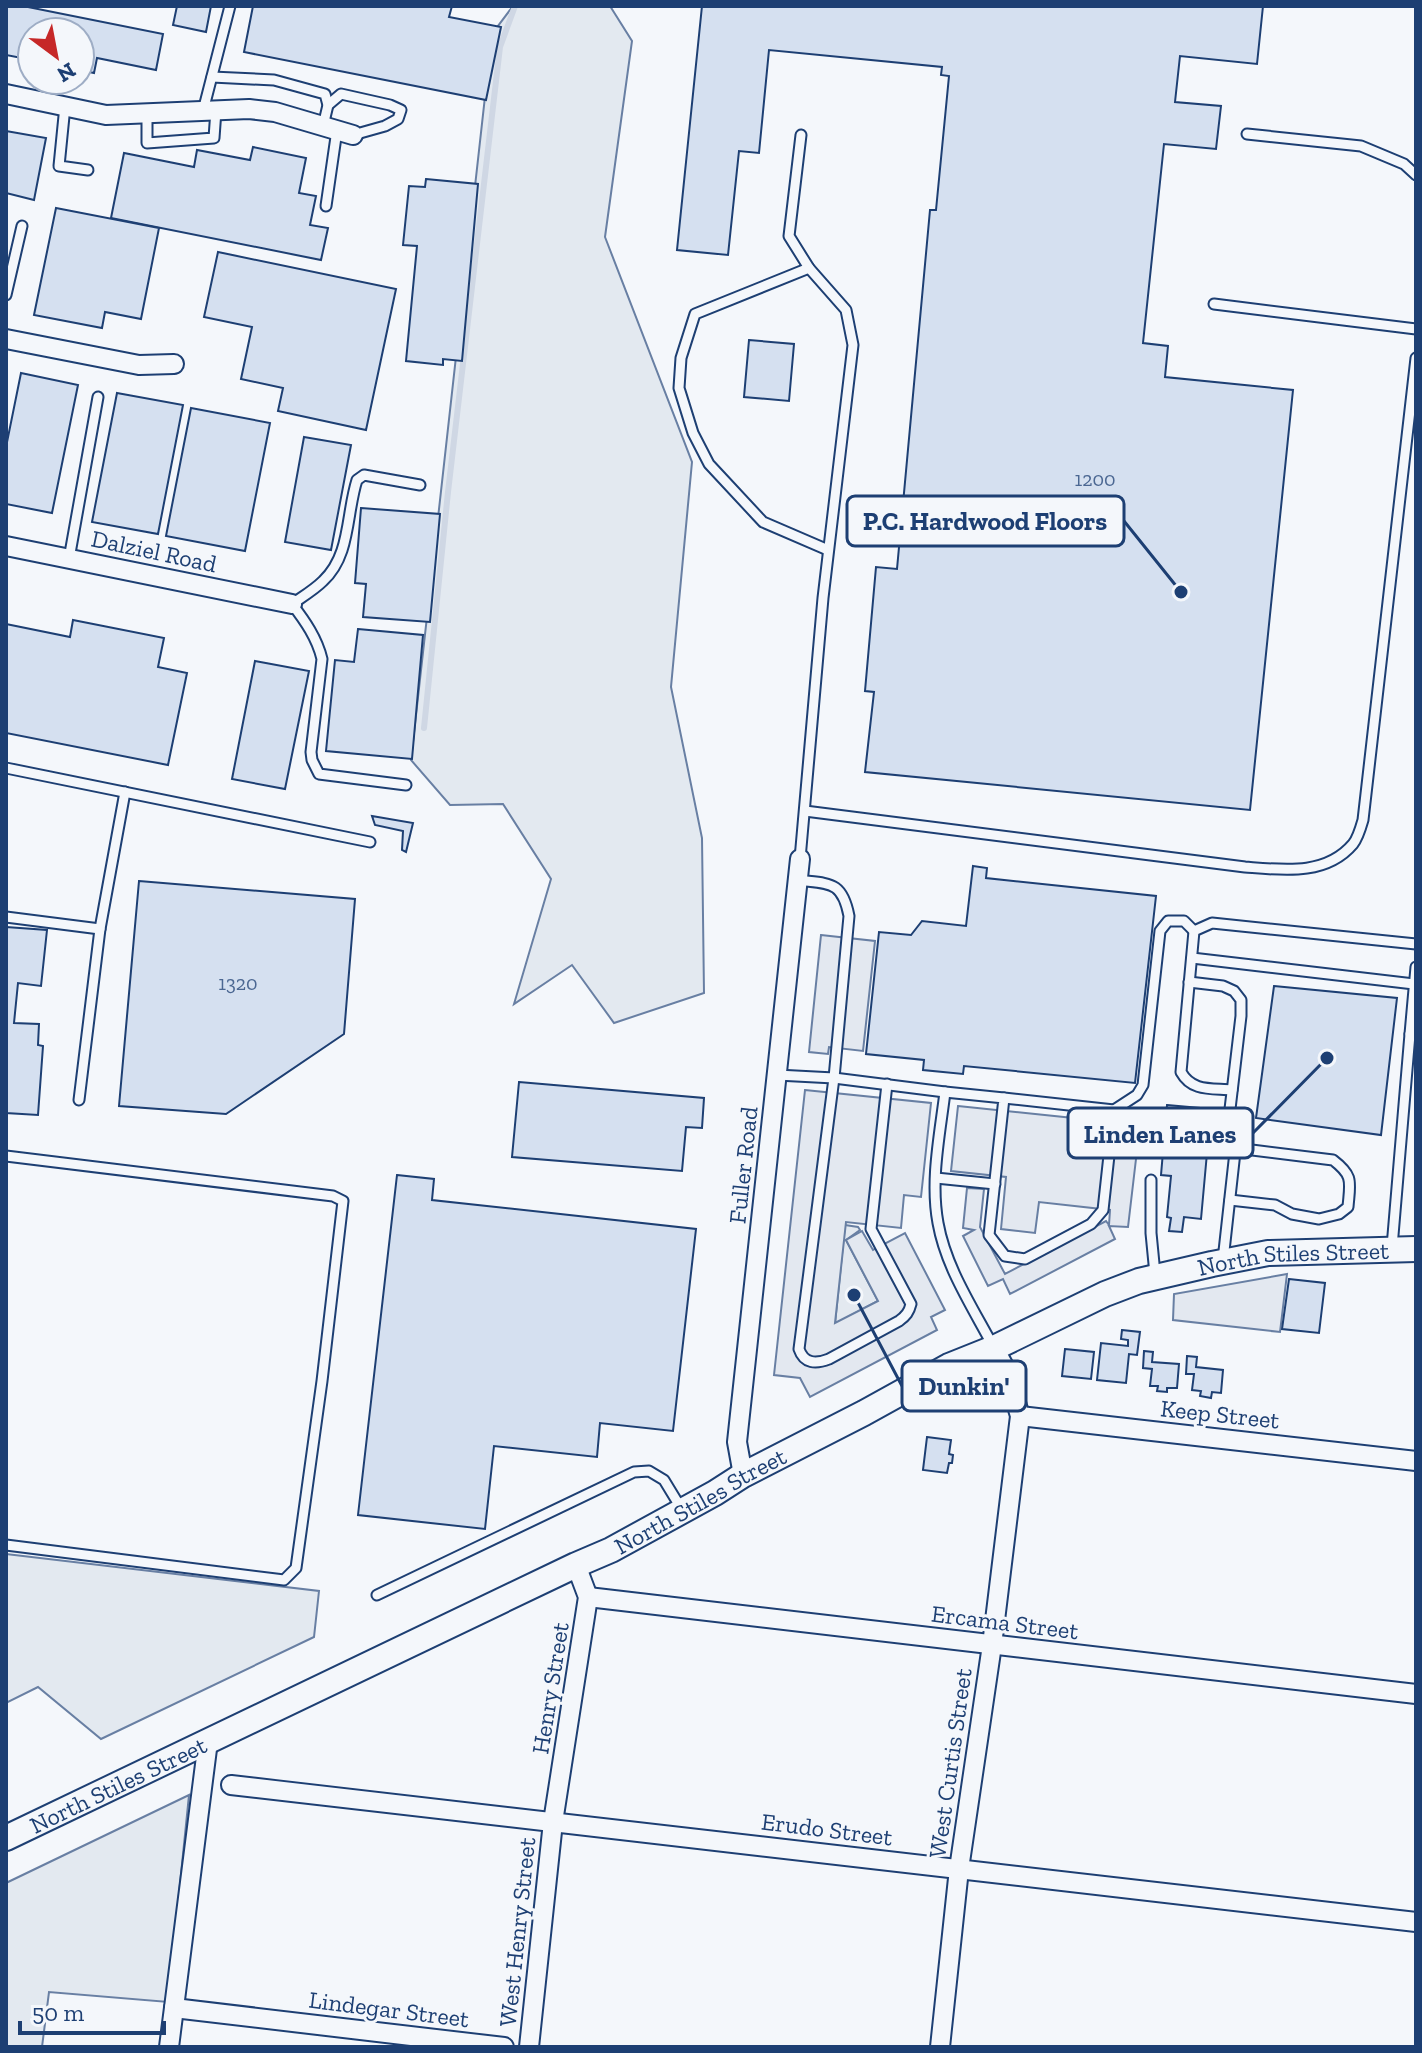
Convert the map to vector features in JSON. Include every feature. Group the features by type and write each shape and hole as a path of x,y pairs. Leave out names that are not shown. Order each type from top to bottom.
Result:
{"main road":[{"name":"North Stiles Street","path":"6,1838 611,1550 743,1475 949,1366 994,1348 1105,1294 1155,1278 1268,1253 1404,1250"}],"street":[{"path":"6,94 106,115 249,109 275,112 337,130"},
{"path":"6,339 139,365 174,364"},
{"name":"Dalziel Road","path":"6,546 292,604"},
{"name":"Fuller Road","path":"743,1475 737,1442 800,859"},
{"name":"West Curtis Street","path":"940,2047 959,1869 992,1645 1020,1416 1007,1372 994,1348"},
{"name":"Keep Street","path":"1020,1416 1416,1461"},
{"name":"Henry Street","path":"553,1822 588,1597 576,1565"},
{"name":"Ercama Street","path":"588,1597 1416,1694"},
{"path":"169,2047 208,1741"},
{"name":"Erudo Street","path":"231,1785 1416,1922"},
{"name":"West Henry Street","path":"529,2047 553,1822"},
{"name":"Lindegar Street","path":"174,2008 504,2047"}],"lane":[{"path":"147,113 147,143 214,138 210,110 212,77 230,6"},
{"path":"212,77 274,80 325,94 337,130 326,206"},
{"path":"328,105 341,94 401,110 398,119 385,126 337,130"},
{"path":"65,106 59,166 88,170"},
{"path":"1247,134 1361,146 1404,164 1416,175"},
{"path":"800,859 828,550 853,345 846,310 809,268 789,236 801,135"},
{"path":"6,295 22,226"},
{"path":"809,268 695,314 681,358 679,388 693,433 709,464 763,522 828,550"},
{"path":"1214,304 1416,329"},
{"path":"805,811 1245,867 1294,870 1329,863 1355,843 1363,820 1416,358"},
{"path":"69,559 98,397"},
{"path":"406,785 319,774 314,768 311,752 322,659 312,634 292,604 321,584 338,563 357,480 364,475 420,485"},
{"path":"6,768 370,842"},
{"path":"79,1100 100,929 125,792"},
{"path":"797,880 830,884 840,891 847,903 849,916 834,1078 799,1349 803,1358 811,1363 829,1359 899,1321 911,1304 871,1229 887,1084"},
{"path":"6,917 100,929"},
{"path":"777,1075 834,1078 1114,1110 1137,1095 1143,1085 1160,931 1168,921 1184,921 1194,931 1181,1072 1186,1082 1197,1087 1232,1090"},
{"path":"1194,931 1212,923 1416,944"},
{"path":"1192,958 1414,984"},
{"path":"1404,1250 1416,967"},
{"path":"1189,982 1223,986 1234,991 1241,1000 1230,1109 1238,1125 1223,1262"},
{"path":"945,1092 935,1195 938,1223 955,1274 994,1348"},
{"path":"1004,1098 989,1235 1005,1256 1025,1259 1091,1224 1103,1210 1114,1110"},
{"path":"1230,1200 1275,1205 1292,1214 1319,1219 1339,1214 1348,1207 1350,1177 1333,1160 1236,1148"},
{"path":"6,1156 333,1196 343,1201 296,1568 284,1580 6,1545"},
{"path":"936,1178 995,1184"},
{"path":"1151,1180 1155,1278"},
{"path":"377,1595 634,1472 649,1471 664,1480 682,1511"}],"shaded area":[{"path":"513,6 610,6 632,41 605,237 692,462 671,687 702,838 704,993 614,1023 572,965 514,1004 551,879 503,804 450,805 411,760 492,34"},
{"path":"821,935 875,941 863,1051 829,1047 828,1054 809,1052"},
{"path":"805,1090 931,1103 921,1197 904,1195 901,1228 846,1222 835,1323 878,1301 846,1240 862,1231 873,1250 905,1233 945,1310 931,1317 937,1330 810,1397 800,1378 774,1375"},
{"path":"958,1106 1140,1125 1128,1227 1109,1226 1115,1239 1010,1294 1003,1279 988,1286 963,1236 974,1230 963,1228 967,1188 984,1189 980,1227 1005,1274 1106,1221 1109,1225 1110,1210 1039,1202 1035,1233 1001,1229 1006,1177 951,1171"},
{"path":"845,1225 860,1230 846,1240 878,1301 835,1324"},
{"path":"1287,1274 1280,1332 1173,1320 1174,1294"},
{"path":"6,1554 319,1591 314,1637 101,1739 38,1687 6,1703"},
{"path":"189,1795 168,2002 49,1992 42,2047 6,2047 6,1883"}],"building":[{"path":"6,6 23,6 73,16 16,16 16,57 6,55"},
{"path":"177,6 211,6 206,32 173,25"},
{"path":"253,6 452,6 449,17 501,27 486,100 244,52"},
{"path":"702,6 1263,6 1257,64 1180,56 1175,102 1221,106 1216,149 1164,144 1143,343 1168,346 1165,377 1293,390 1250,810 865,772 874,692 865,691 876,567 897,569 930,210 936,210 949,76 941,75 942,67 769,50 759,153 739,151 728,255 677,250"},
{"path":"96,21 163,34 156,70 97,58 96,63"},
{"path":"6,131 46,138 34,200 6,193"},
{"path":"253,147 306,158 299,193 316,196 310,225 328,228 321,260 111,218 124,153 194,167 197,150 250,160"},
{"path":"426,179 478,184 462,361 443,359 443,365 406,361 417,246 403,245 409,186 425,187"},
{"path":"56,208 159,228 141,319 105,312 102,328 34,315"},
{"path":"218,252 396,289 366,430 278,411 283,388 241,379 252,327 204,317"},
{"path":"749,340 794,344 789,401 744,397"},
{"path":"21,373 78,385 52,513 6,504 6,447"},
{"path":"117,393 183,405 158,534 92,522"},
{"path":"191,408 270,423 245,551 166,536"},
{"path":"304,437 351,445 331,550 285,542"},
{"path":"361,508 440,514 430,622 363,617 366,584 355,583"},
{"path":"73,620 164,638 158,667 187,673 168,765 6,733 6,624 70,637"},
{"path":"358,629 423,635 412,759 326,751 335,660 354,662"},
{"path":"255,661 309,671 285,789 232,779"},
{"path":"372,816 413,823 406,852 402,850 403,831 375,825"},
{"path":"973,866 987,868 986,878 1156,896 1135,1083 964,1066 963,1074 923,1070 924,1060 866,1054 879,932 911,935 922,921 966,926"},
{"path":"139,881 355,899 344,1034 226,1114 119,1106"},
{"path":"6,927 47,930 41,986 18,983 14,1023 39,1024 38,1045 43,1046 38,1115 6,1113"},
{"path":"1274,986 1397,998 1381,1135 1256,1118"},
{"path":"519,1082 704,1098 702,1128 686,1127 682,1171 512,1157"},
{"path":"1167,1105 1211,1109 1201,1219 1184,1217 1182,1232 1169,1231 1171,1218 1167,1217 1171,1176 1161,1175"},
{"path":"397,1175 434,1179 432,1200 696,1229 673,1431 600,1423 597,1457 494,1446 485,1529 358,1515"},
{"path":"1289,1279 1325,1283 1319,1333 1282,1329"},
{"path":"1122,1330 1140,1332 1137,1355 1129,1354 1126,1383 1097,1380 1101,1343 1128,1346 1128,1340 1121,1339"},
{"path":"1065,1349 1094,1352 1091,1379 1062,1376"},
{"path":"1144,1351 1153,1352 1152,1362 1179,1364 1177,1388 1167,1388 1167,1392 1157,1391 1158,1386 1150,1386 1152,1369 1143,1368"},
{"path":"1187,1356 1197,1357 1196,1367 1223,1370 1221,1393 1212,1392 1211,1398 1200,1396 1201,1391 1192,1390 1194,1374 1186,1374"},
{"path":"927,1437 951,1440 949,1454 953,1455 947,1473 923,1470"}],"waterway":[{"path":"424,728 500,47 515,6"}],"place":[{"name":"P.C. Hardwood Floors","path":"1181,592"},
{"name":"Linden Lanes","path":"1327,1058"},
{"name":"Dunkin'","path":"854,1295"}]}
